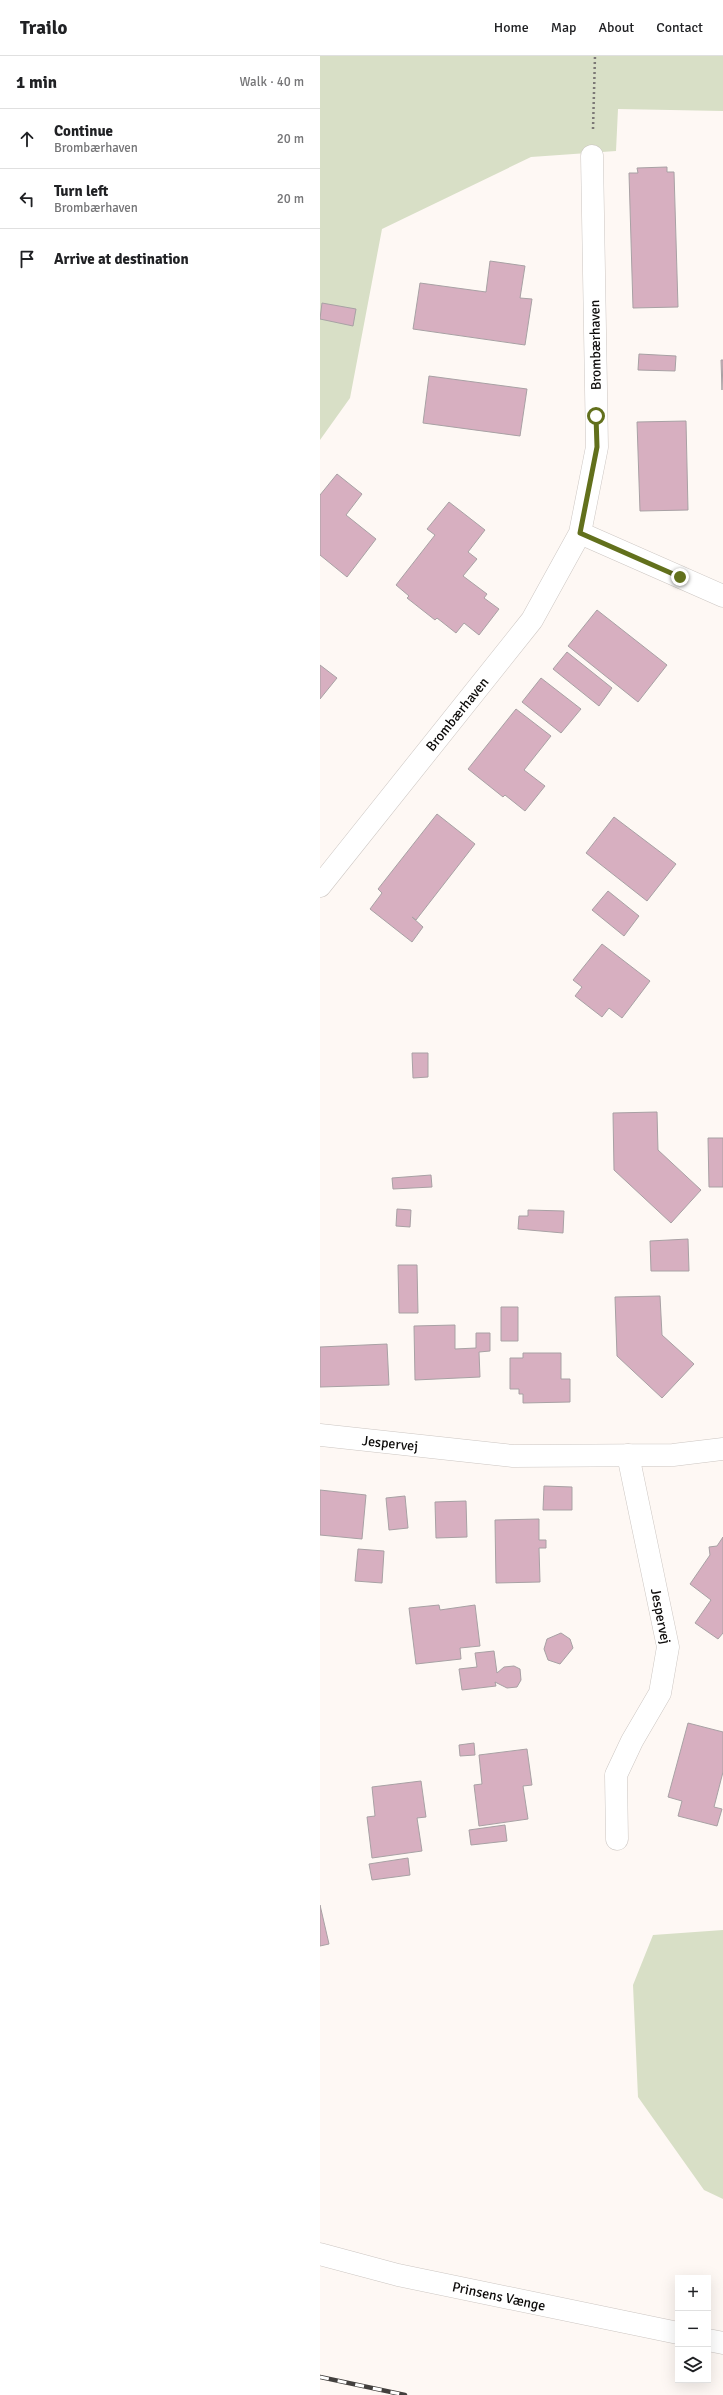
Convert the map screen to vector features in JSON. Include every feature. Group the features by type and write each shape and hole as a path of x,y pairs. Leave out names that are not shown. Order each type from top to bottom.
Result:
{"street":[{"name":"Brombærhaven","path":"320,886 532,620 580,533 597,447 592,156"},
{"path":"580,533 723,596"},
{"name":"Jespervej","path":"320,1435 513,1456 673,1455 723,1449"},
{"name":"Jespervej","path":"617,1839 616,1775 632,1741 660,1693 668,1647 628,1455"},
{"name":"Prinsens Vænge","path":"320,2254 398,2275 675,2332"},
{"path":"711,2341 723,2343"}],"path":[{"path":"592,156 595,56"}],"green space":[{"path":"320,56 723,56 723,111 618,109 616,151 531,157 382,229 350,398 320,440"},
{"path":"723,1930 723,2199 704,2190 638,2097 633,1985 653,1935"}],"building":[{"path":"667,167 667,172 674,172 678,307 633,308 629,173 638,173 637,168"},
{"path":"490,261 525,266 520,298 532,299 525,345 413,329 420,283 486,292"},
{"path":"322,303 356,309 353,326 320,319"},
{"path":"639,354 676,356 675,371 638,370"},
{"path":"721,360 723,360 722,390"},
{"path":"429,376 527,389 520,436 423,423"},
{"path":"686,421 688,510 640,511 637,422"},
{"path":"337,474 362,494 346,515 376,539 347,577 320,555 320,495"},
{"path":"449,502 485,530 468,552 477,559 463,576 487,594 484,598 499,609 479,635 464,623 456,633 437,618 435,620 407,598 409,596 396,585 435,535 427,529"},
{"path":"597,610 667,665 638,702 568,646"},
{"path":"567,652 612,688 599,706 553,669"},
{"path":"320,665 337,678 320,699"},
{"path":"541,678 581,709 561,733 522,702"},
{"path":"516,709 551,736 524,770 545,786 525,811 505,795 503,797 468,769"},
{"path":"437,814 475,844 416,920 412,917 423,927 412,942 370,909 382,893 378,889"},
{"path":"614,817 676,864 647,901 586,853"},
{"path":"608,891 639,916 624,936 592,910"},
{"path":"602,944 650,981 622,1018 609,1008 602,1017 575,996 582,987 573,980"},
{"path":"412,1053 428,1053 428,1077 413,1078"},
{"path":"657,1112 658,1150 701,1190 671,1223 614,1170 613,1113"},
{"path":"708,1138 723,1138 723,1187 709,1187"},
{"path":"431,1175 432,1187 393,1189 392,1178"},
{"path":"397,1209 411,1210 410,1227 396,1226"},
{"path":"528,1210 564,1211 563,1233 518,1229 519,1216 528,1216"},
{"path":"688,1239 689,1271 651,1271 650,1241"},
{"path":"398,1265 417,1265 418,1313 399,1313"},
{"path":"660,1296 662,1335 694,1364 662,1398 617,1356 615,1297"},
{"path":"501,1307 518,1307 518,1341 501,1341"},
{"path":"455,1325 455,1349 476,1348 476,1333 490,1333 490,1351 479,1352 480,1377 415,1380 414,1326"},
{"path":"387,1344 389,1385 320,1387 320,1347"},
{"path":"523,1353 561,1353 561,1379 570,1379 570,1402 523,1403 523,1394 519,1394 519,1389 510,1389 510,1358 523,1358"},
{"path":"544,1486 572,1487 572,1510 543,1510"},
{"path":"320,1490 366,1495 362,1539 320,1535"},
{"path":"405,1496 408,1528 389,1530 386,1498"},
{"path":"466,1501 467,1537 436,1538 435,1502"},
{"path":"539,1519 539,1540 546,1540 546,1548 539,1548 540,1582 496,1583 495,1520"},
{"path":"723,1537 723,1633 718,1639 695,1623 711,1600 690,1584 710,1555 709,1547 717,1546"},
{"path":"358,1549 384,1551 382,1583 355,1581"},
{"path":"439,1605 440,1610 475,1605 480,1646 460,1648 461,1659 416,1664 409,1608"},
{"path":"561,1633 570,1639 573,1648 560,1664 548,1660 544,1649 547,1639"},
{"path":"494,1651 497,1673 504,1667 514,1666 520,1669 521,1680 517,1687 507,1688 495,1682 496,1686 462,1690 459,1669 477,1667 475,1653"},
{"path":"688,1723 723,1732 723,1772 714,1807 722,1809 717,1826 678,1816 682,1801 668,1797"},
{"path":"474,1743 475,1755 460,1756 459,1745"},
{"path":"527,1749 532,1785 523,1786 528,1819 479,1826 474,1785 482,1784 479,1755"},
{"path":"421,1781 426,1817 417,1818 422,1851 372,1858 367,1817 375,1816 372,1787"},
{"path":"505,1825 507,1841 471,1845 469,1830"},
{"path":"408,1858 410,1875 372,1880 369,1864"},
{"path":"320,1905 329,1944 320,1946"}],"railway":[{"path":"320,2377 405,2395"}],"route":[{"path":"596,416 597,447 580,533 680,577"}]}
